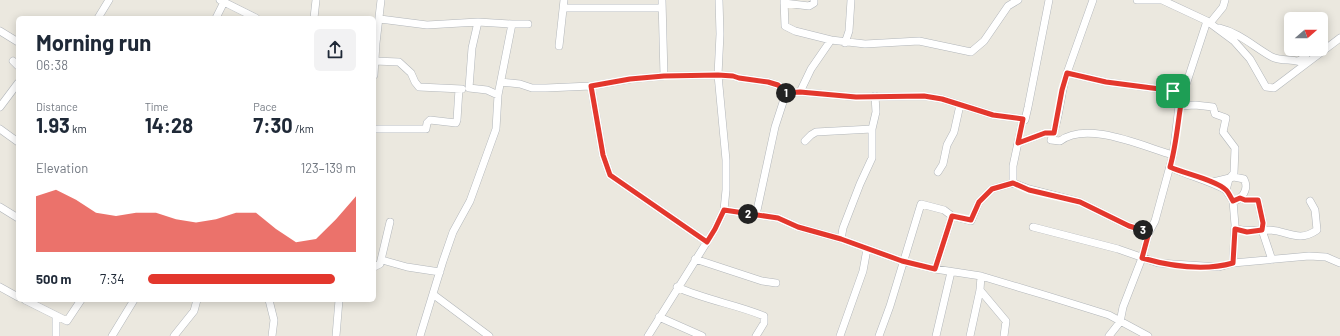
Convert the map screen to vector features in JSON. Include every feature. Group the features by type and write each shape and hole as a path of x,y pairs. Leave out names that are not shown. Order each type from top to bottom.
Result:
{"street":[{"path":"99,16 109,0"},
{"path":"314,16 316,0"},
{"path":"376,49 381,0"},
{"path":"559,46 565,8 564,0"},
{"path":"662,0 664,76"},
{"path":"648,336 677,287 715,229 724,210 726,160 718,75 719,0"},
{"path":"814,0 814,3 809,6 784,2 785,26 795,31 845,43 919,42 971,52 984,41 1008,6 1018,0"},
{"path":"845,43 849,31 851,0"},
{"path":"501,82 520,84 532,88 591,86 630,79 664,76 733,76 778,85 786,93 800,92 856,97 924,96 942,99 960,106 993,115 1026,120 1049,0"},
{"path":"1068,134 1060,141 1051,140 1055,130 1062,90 1067,73 1093,0"},
{"path":"1137,0 1162,0 1211,24 1240,36 1280,60 1303,62"},
{"path":"1110,336 1120,322 1123,307 1142,258 1149,232 1155,221 1173,156 1179,106 1183,92 1211,24 1223,7 1225,0"},
{"path":"217,16 222,1 252,16"},
{"path":"565,8 662,8"},
{"path":"380,19 427,25 478,22 528,24"},
{"path":"469,88 472,48 478,22"},
{"path":"420,336 454,232 470,201 496,129 498,95 512,24"},
{"path":"1211,24 1234,40 1250,59 1266,87 1274,88 1303,62 1340,38"},
{"path":"0,31 16,41"},
{"path":"849,31 861,43"},
{"path":"800,92 811,69 831,40"},
{"path":"1303,62 1306,56"},
{"path":"376,57 399,62 412,73 415,82 419,87 469,88 487,90 498,95"},
{"path":"1067,73 1106,82 1183,92"},
{"path":"0,107 16,86"},
{"path":"591,86 603,155 610,175 707,242"},
{"path":"376,129 426,129 427,123 430,120 456,123 458,120 459,89"},
{"path":"756,215 775,127 786,93"},
{"path":"841,239 843,228 860,184 871,163 872,129 876,112 876,96"},
{"path":"1179,106 1195,105 1212,107 1215,114 1226,118 1223,132 1235,148 1234,173 1229,179 1226,190"},
{"path":"938,172 943,164 947,146 954,132 960,106"},
{"path":"1013,183 1013,166 1023,119"},
{"path":"0,129 16,141"},
{"path":"806,141 816,132 872,129"},
{"path":"1018,143 1055,130 1068,134 1105,135 1124,138 1173,156"},
{"path":"1170,167 1183,174 1212,182 1226,190 1237,199 1258,200 1263,223 1262,230 1272,260"},
{"path":"1212,182 1234,177 1244,179 1247,184 1237,199 1233,263"},
{"path":"879,336 890,306 902,261 921,204 944,210 952,216 971,220 979,202 992,189 1013,183 1029,190 1080,202 1129,226 1149,232"},
{"path":"1235,229 1247,232 1272,230 1292,236 1308,236 1317,230 1315,210 1310,201"},
{"path":"0,207 16,217"},
{"path":"724,210 778,218 798,227 841,239 902,261 935,269 981,276 1109,315 1148,336"},
{"path":"935,269 952,216"},
{"path":"376,266 380,264 382,260 390,222"},
{"path":"1033,227 1118,249 1158,263 1220,267 1233,263 1309,256 1326,256 1339,260"},
{"path":"840,336 863,271 867,249"},
{"path":"695,259 762,281 776,283"},
{"path":"382,260 407,267 440,272"},
{"path":"936,336 951,272"},
{"path":"970,336 980,290 981,276"},
{"path":"0,287 16,296"},
{"path":"677,287 695,295 740,307 764,316 764,323 756,336"},
{"path":"980,290 1006,321 1004,336"},
{"path":"434,295 489,336"},
{"path":"29,302 67,321 80,302"},
{"path":"112,336 133,302"},
{"path":"174,336 194,311 196,302"},
{"path":"270,302 274,320 272,336"},
{"path":"336,336 339,302"},
{"path":"56,316 56,336"},
{"path":"659,317 702,336"}],"route":[{"path":"1067,73 1106,82 1173,91 1183,92 1182,100 1179,106 1173,156 1170,167 1183,174 1212,182 1226,190 1233,201 1240,198 1245,200 1258,200 1263,223 1262,230 1247,232 1235,229 1233,263 1220,267 1158,263 1142,258 1149,232 1110,218 1080,202 1029,190 1013,183 992,189 979,202 971,220 952,216 935,269 902,261 841,239 798,227 778,218 724,210 707,242 630,188 613,179 610,175 603,155 591,86 615,81 664,76 718,75 758,79 778,85 786,93 800,92 856,97 924,96 942,99 960,106 993,115 1023,119 1018,143 1045,133 1054,133 1062,90 1067,73"}]}
